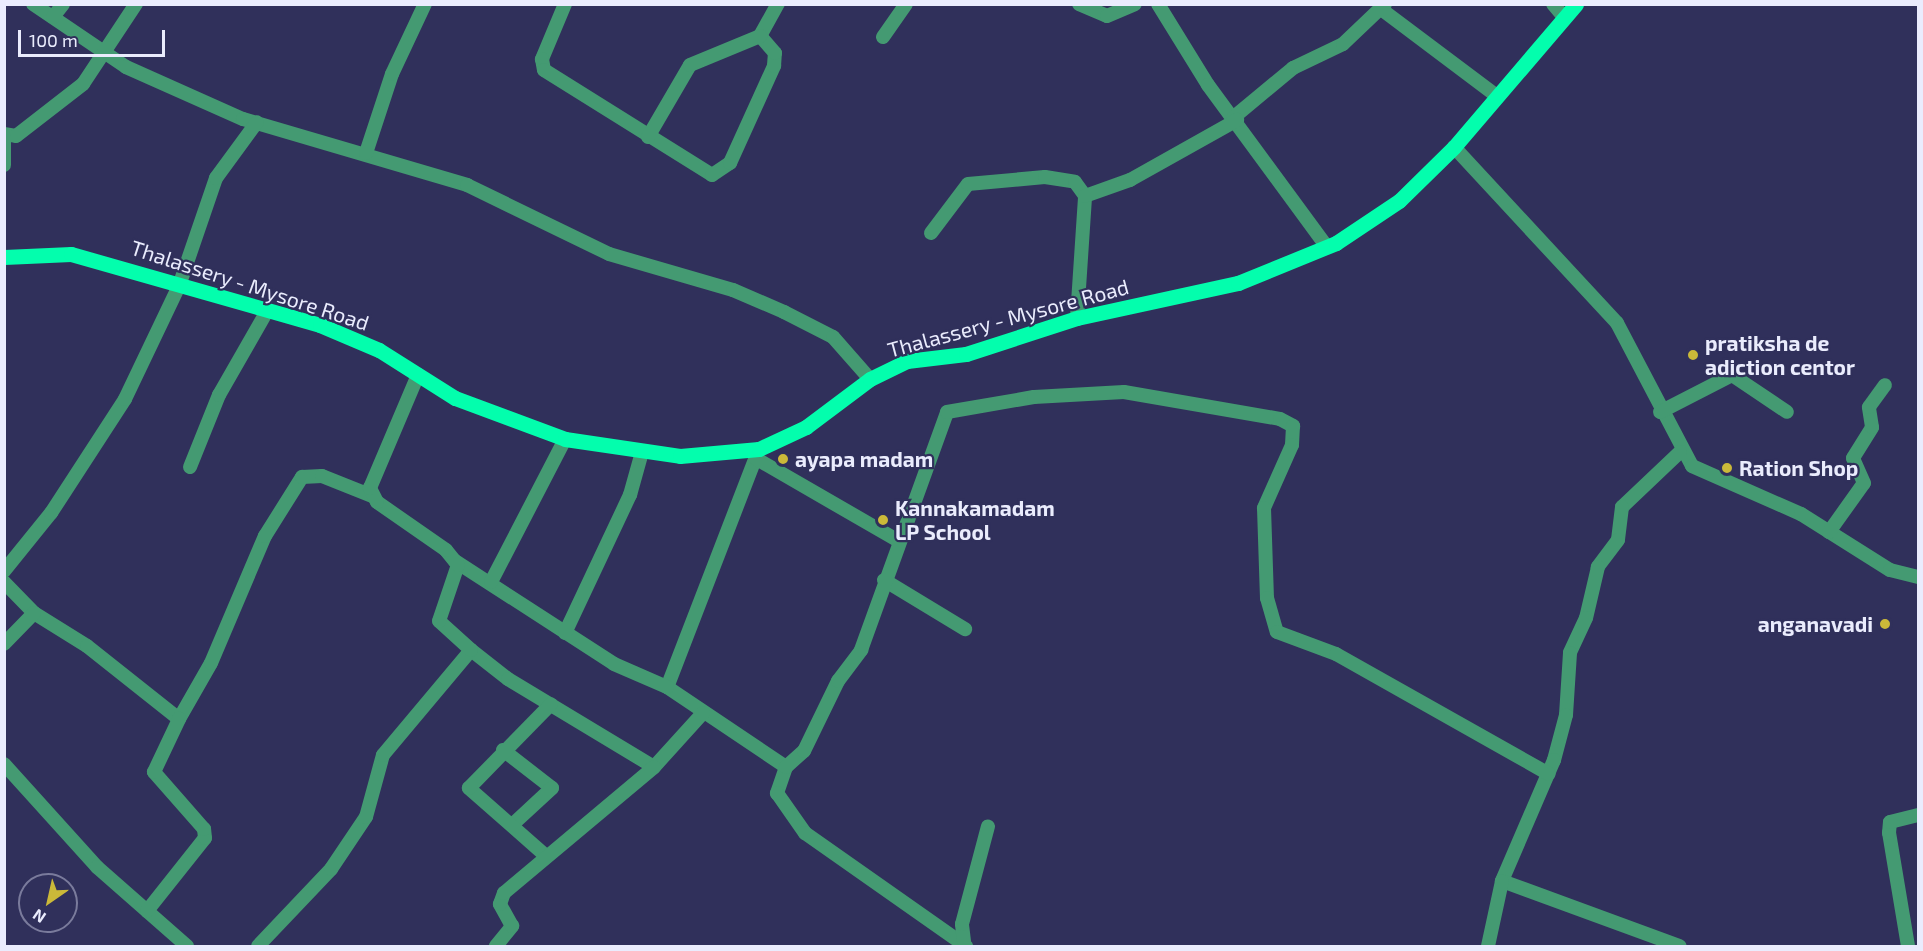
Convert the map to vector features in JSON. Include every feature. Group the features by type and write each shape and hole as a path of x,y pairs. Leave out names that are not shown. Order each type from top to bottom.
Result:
{"main road":[{"name":"Thalassery - Mysore Road","path":"4,257 71,254 356,339 490,414 565,438 642,452 680,456 757,453 806,427 870,379 907,362 966,354 1077,318 1238,283 1327,247 1399,201 1454,147 1497,96 1558,10 1576,4"}],"street":[{"path":"33,4 106,54 257,122 467,185 609,254 733,290 784,312 833,337 870,379"},
{"path":"53,17 63,4"},
{"path":"4,165 4,135 16,136 61,104 106,54 136,4"},
{"path":"366,153 392,74 425,4"},
{"path":"564,4 542,59 544,70 712,175 720,173 742,142 774,66 776,53 760,36"},
{"path":"648,137 690,65 760,36 778,4"},
{"path":"883,37 906,4"},
{"path":"1079,4 1107,16 1135,4"},
{"path":"1158,4 1235,118 1327,247"},
{"path":"1085,196 1130,180 1235,118 1293,68 1343,44 1383,7 1497,96"},
{"path":"4,571 51,513 125,399 179,286 216,178 257,122"},
{"path":"1454,147 1617,323 1680,452 1709,478 1801,514 1890,570 1918,578"},
{"path":"931,233 968,184 1045,177 1075,182 1085,196 1077,318"},
{"path":"190,467 219,395 266,313"},
{"path":"372,496 373,476 418,375"},
{"path":"1660,412 1732,375 1787,412"},
{"path":"1829,532 1864,483 1853,458 1872,427 1869,407 1885,385"},
{"path":"965,944 805,833 777,793 786,767 804,751 841,675 861,650 897,540 944,416 951,411 1034,397 1124,392 1280,419 1295,433 1264,508 1267,598 1277,632 1336,654 1549,774"},
{"path":"491,582 565,438"},
{"path":"565,633 630,495 642,452"},
{"path":"1488,946 1502,881 1549,774 1566,715 1570,653 1586,618 1598,567 1618,540 1622,507 1680,452"},
{"path":"667,687 757,453 897,540"},
{"path":"147,911 205,838 204,829 154,772 179,719 211,663 265,536 302,477 322,476 372,496 455,561 491,582 614,664 667,687 786,767"},
{"path":"455,561 457,572 439,621 471,650 552,704 654,767"},
{"path":"884,580 965,629"},
{"path":"4,582 34,613 87,646 179,719"},
{"path":"4,644 34,613"},
{"path":"258,946 331,869 366,817 383,755 471,650"},
{"path":"546,856 469,788 503,750 552,704"},
{"path":"496,946 512,926 500,903 504,894 546,856 654,767 703,713"},
{"path":"503,750 552,788 512,825"},
{"path":"4,764 97,867 187,946"},
{"path":"1908,946 1889,833 1890,822 1918,815"},
{"path":"965,944 962,924 988,826"},
{"path":"1502,881 1680,946"}],"place":[{"name":"pratiksha de adiction centor","path":"1693,355"},
{"name":"ayapa madam","path":"783,459"},
{"name":"Ration Shop","path":"1727,468"},
{"name":"Kannakamadam LP School","path":"883,520"},
{"name":"anganavadi","path":"1885,624"}]}
